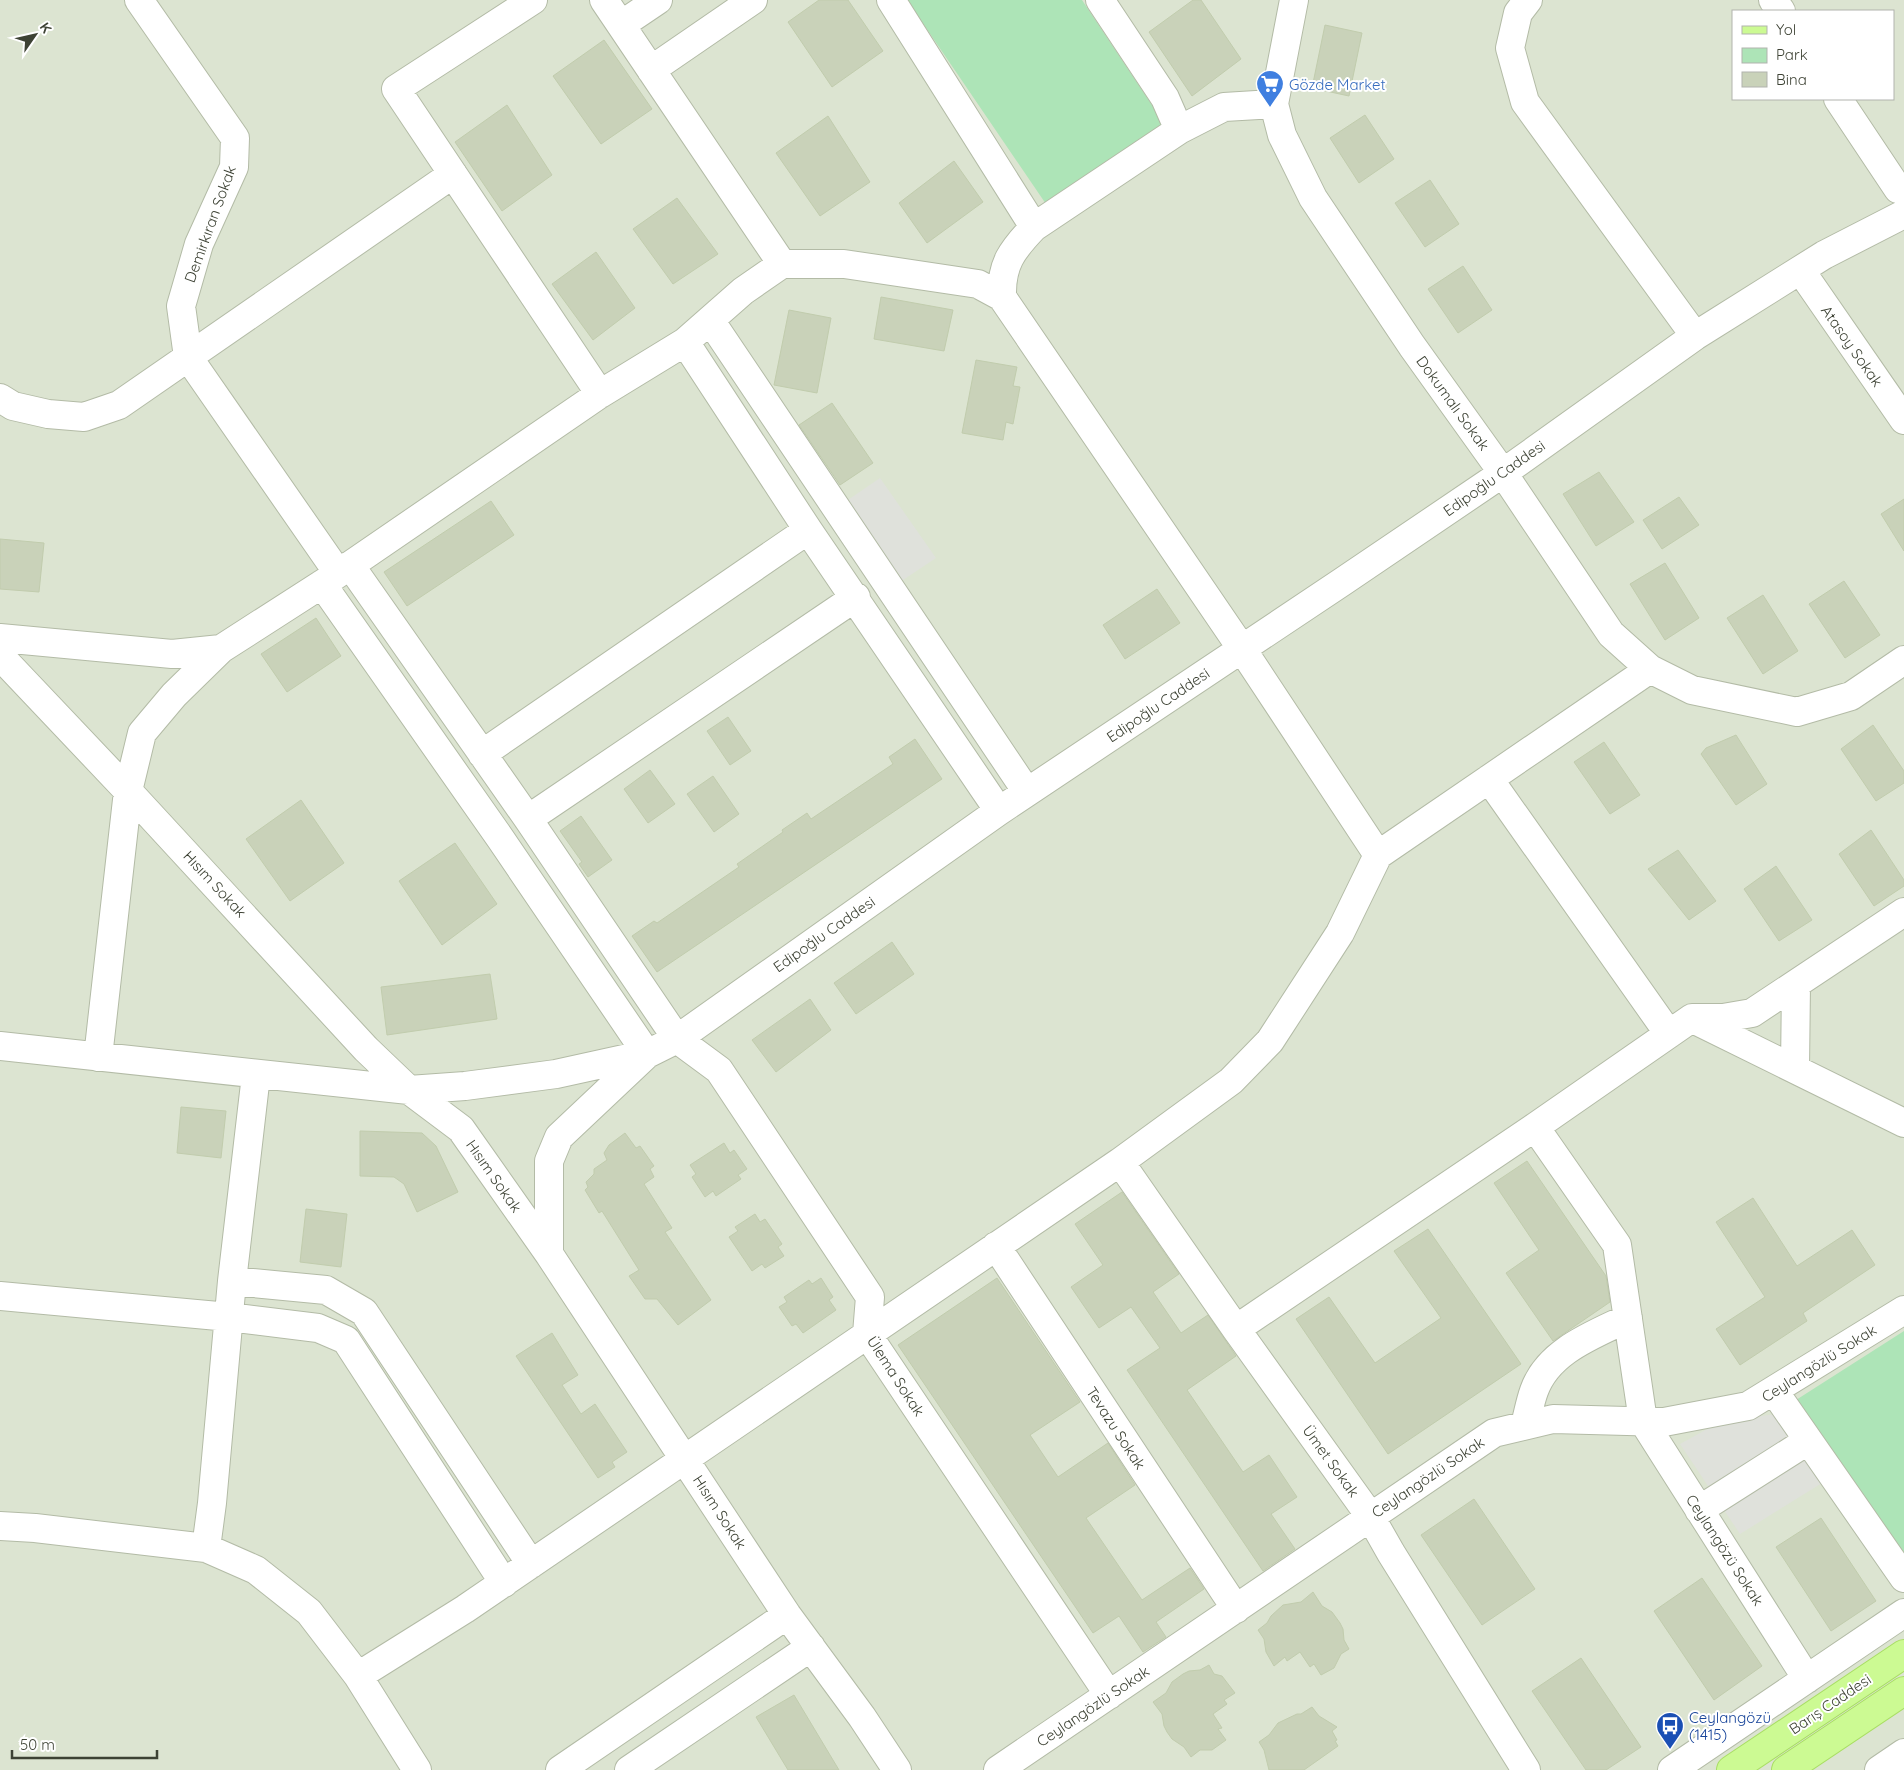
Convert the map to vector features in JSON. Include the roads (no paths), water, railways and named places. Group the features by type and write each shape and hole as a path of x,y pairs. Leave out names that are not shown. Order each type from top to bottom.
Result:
{"main road":[{"name":"Barış Caddesi","path":"1731,1770 1904,1654"},
{"name":"Barış Caddesi","path":"1786,1770 1904,1691"}],"street":[{"name":"Demirkıran Sokak","path":"139,0 235,138 234,167 199,244 181,306 188,356"},
{"path":"532,0 396,89 600,394"},
{"path":"604,0 782,264"},
{"path":"621,25 658,0"},
{"path":"651,70 753,0"},
{"path":"891,0 1034,227"},
{"path":"1100,0 1165,98 1179,130"},
{"name":"Dokumalı Sokak","path":"1294,0 1274,104 1282,135 1313,198 1412,346 1503,473 1611,634 1650,669 1692,690 1797,712 1851,696 1904,660"},
{"path":"1528,0 1518,13 1510,48 1524,102 1695,336"},
{"path":"1839,100 1902,196"},
{"path":"1002,296 1001,278 1013,248 1034,227 1179,130 1224,107 1274,104"},
{"path":"0,398 13,406 48,414 84,417 119,405 453,174"},
{"name":"Edipoğlu Caddesi","path":"0,1046 409,1090 466,1086 556,1074 647,1054 677,1038 999,811 1503,473 1695,336 1801,271 1902,196"},
{"path":"98,1057 128,791 142,733 174,694 220,649 337,574 600,394 685,342 743,291 782,264 844,264 978,284 1002,296 1242,649 1378,855"},
{"name":"Atasoy Sokak","path":"1801,271 1904,420"},
{"path":"710,320 1027,792"},
{"path":"685,342 808,530 856,597 999,811"},
{"path":"188,356 337,574 500,838 647,1054 559,1137 549,1161 549,1254"},
{"path":"482,754 808,530"},
{"name":"Ülema Sokak","path":"337,574 482,754 677,1038 719,1070 870,1297 867,1334 1109,1695"},
{"path":"528,819 856,597"},
{"path":"0,638 172,654 220,649"},
{"name":"Hısım Sokak","path":"0,656 128,791 366,1049 409,1090 460,1129 549,1254 787,1615 862,1717 897,1770"},
{"path":"358,1676 504,1583 1120,1162 1231,1081 1270,1041 1340,933 1378,855 1650,669"},
{"path":"1489,779 1669,1034"},
{"path":"1236,1329 1535,1128 1692,1018 1723,1018 1752,1013 1904,912"},
{"path":"1795,1069 1796,984"},
{"path":"1692,1018 1904,1123"},
{"path":"206,1548 212,1503 232,1281 256,1074"},
{"path":"1535,1128 1617,1245 1643,1421"},
{"name":"Ümet Sokak","path":"1120,1162 1236,1329 1370,1516 1391,1554 1526,1770"},
{"name":"Tevazu Sokak","path":"996,1246 1236,1609"},
{"path":"232,1281 326,1290 364,1312 531,1564"},
{"path":"0,1296 229,1317 318,1328 346,1340 504,1583"},
{"name":"Ceylangözlü Sokak","path":"998,1770 1494,1433 1552,1418 1664,1422 1748,1406 1904,1310"},
{"path":"1525,1425 1534,1390 1551,1363 1579,1342 1628,1318"},
{"path":"1774,1391 1904,1578"},
{"name":"Ceylangözü Sokak","path":"1643,1421 1807,1679"},
{"path":"1699,1510 1798,1447 1807,1439"},
{"path":"0,1526 35,1528 206,1548 256,1570 309,1612 358,1676 417,1770"},
{"path":"1672,1770 1904,1613"},
{"path":"560,1770 787,1615"},
{"path":"629,1770 811,1646"},
{"path":"1879,1770 1904,1753"}],"place":[{"name":"Gözde Market","path":"1270,108"},
{"name":"Ceylangözü (1415)","path":"1670,1750"}]}
